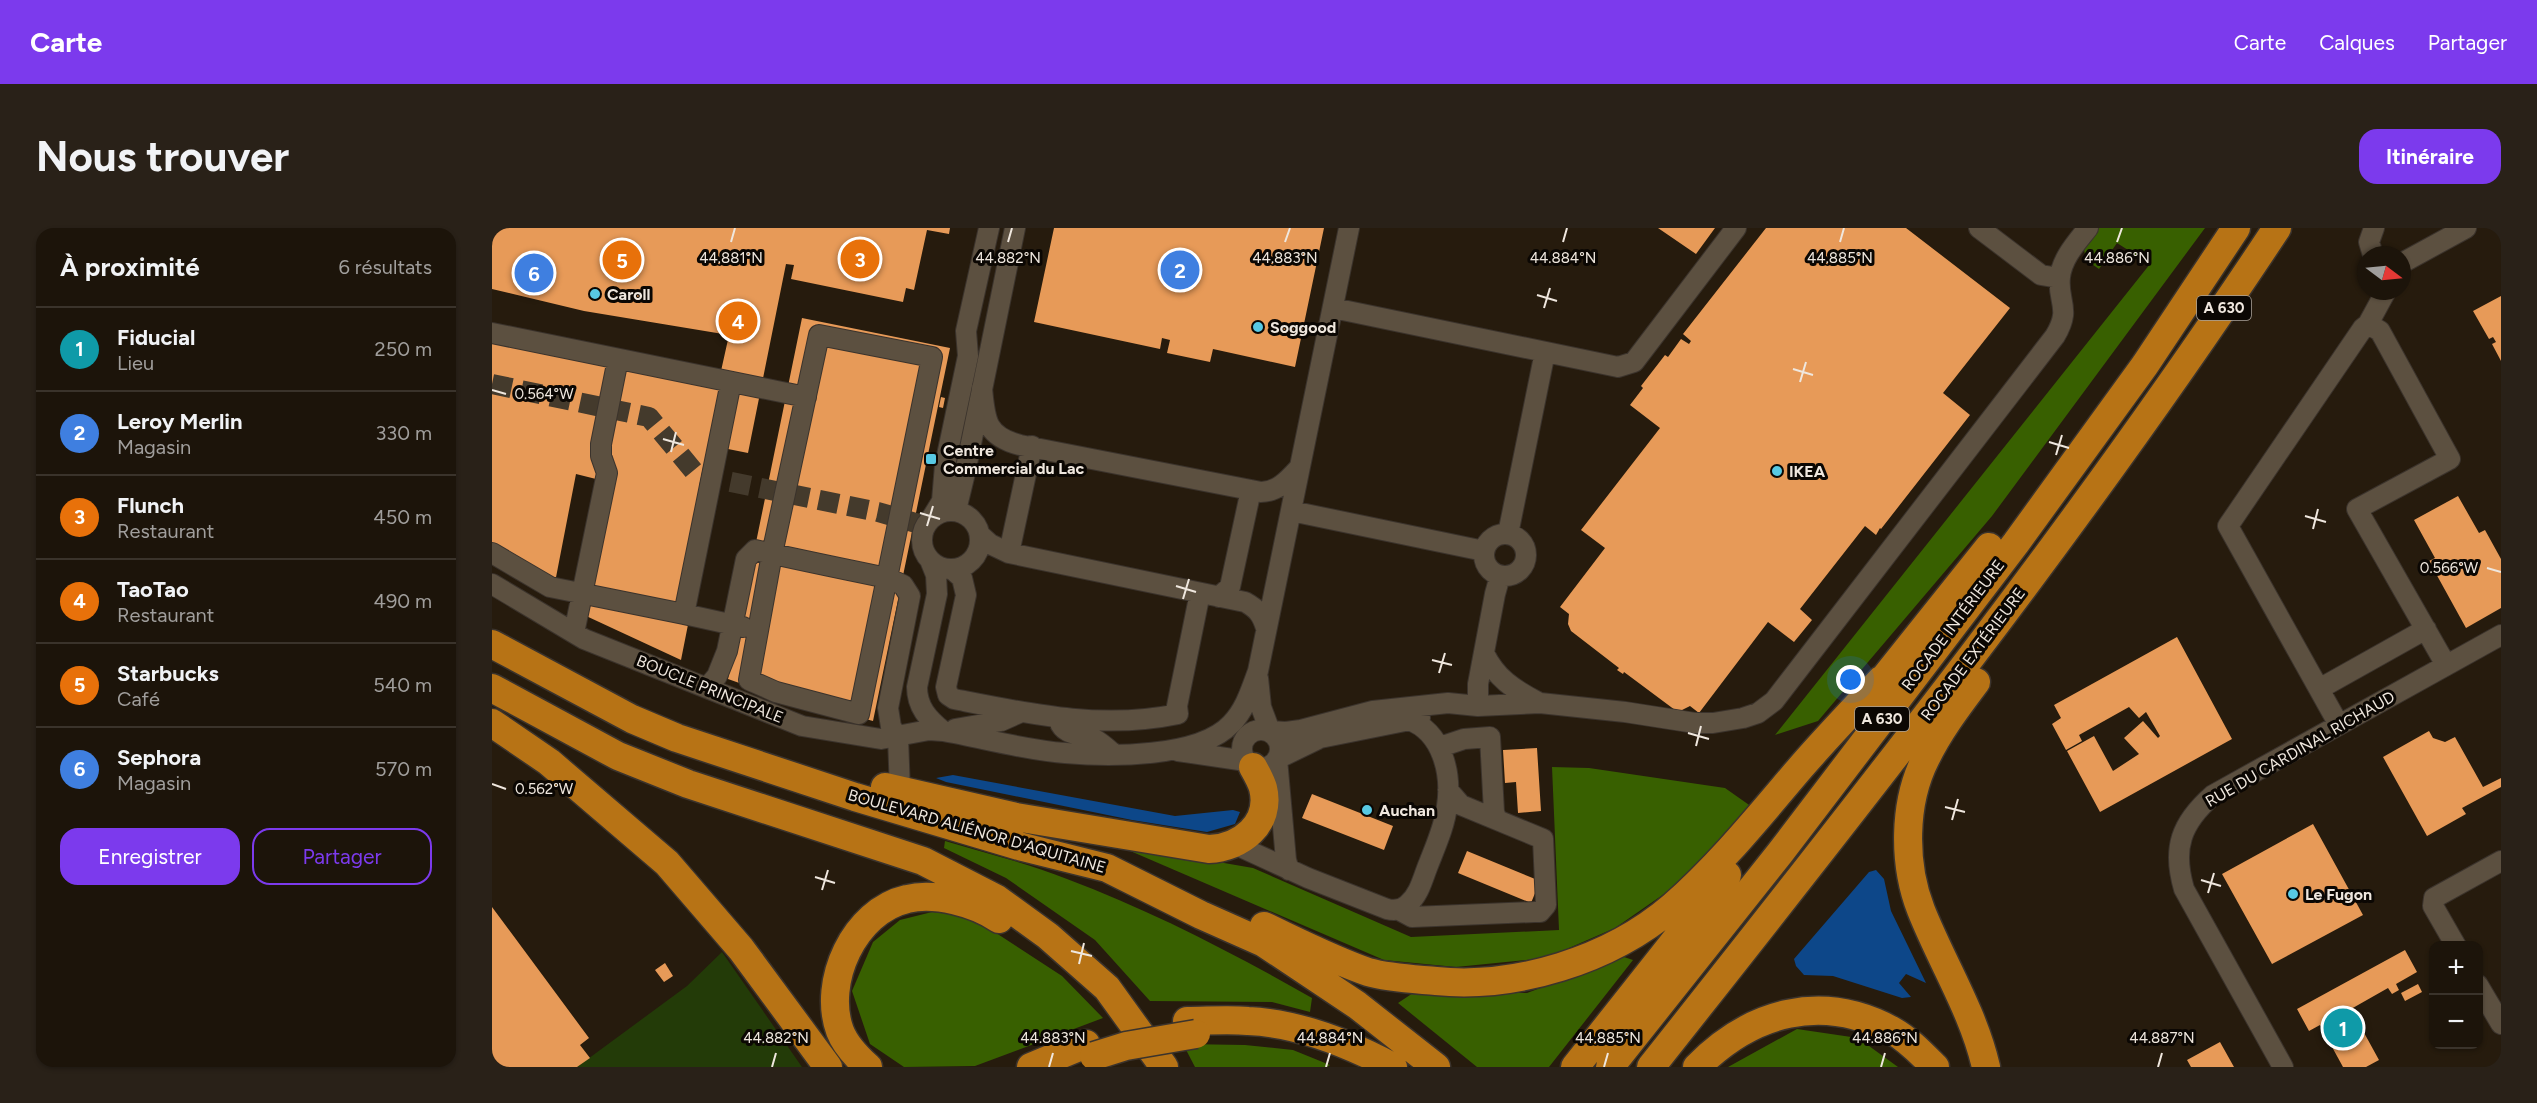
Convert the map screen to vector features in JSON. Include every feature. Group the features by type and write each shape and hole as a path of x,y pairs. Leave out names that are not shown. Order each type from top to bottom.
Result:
{"highway":[{"name":"ROCADE INTÉRIEURE","path":"1610,1067 1780,853 2016,543 2145,365 2236,228"},
{"name":"ROCADE EXTÉRIEURE","path":"1652,1067 1984,640 2169,386 2277,228"},
{"path":"1575,1067 1750,845 1826,754 1881,680 2002,531 2145,365"},
{"path":"1986,1067 1973,1023 1921,910 1911,875 1909,836 1915,789 1924,761 1937,738 2053,572 2169,386"},
{"name":"BOULEVARD ALIÉNOR D'AQUITAINE","path":"492,644 632,719 677,738 855,797 1008,843 1107,868 1201,915 1264,943 1357,1005 1436,1067"},
{"path":"1107,868 1210,900 1369,972 1459,984 1512,980 1563,966 1618,943 1671,908 1717,863 1818,747 1881,680"},
{"path":"492,688 618,756 688,784 923,861 997,899 1048,936 1107,988 1164,1067"},
{"path":"492,723 549,762 666,863 741,949 828,1067"},
{"path":"782,772 858,781 1016,817 1209,849 1234,844 1250,834 1260,820 1264,805 1259,762"},
{"path":"868,1067 858,1058 840,1032 834,1001 837,973 854,937 875,915 906,899 934,897 991,914 1041,949 1107,988"},
{"path":"1697,1067 1729,1039 1754,1024 1781,1014 1811,1010 1839,1013 1894,1032 1935,1067"},
{"path":"1030,1067 1090,1050 1126,1046 1192,1028 1249,1021 1294,1027 1335,1040 1393,1067"},
{"path":"801,1028 839,1067"},
{"path":"1192,1028 1291,1041 1332,1053 1367,1067"},
{"path":"1067,1067 1090,1050"}],"street":[{"path":"989,228 966,331 968,356 945,465 942,501 926,526 922,543 936,575 937,594 917,687 917,699 925,714 943,731 1063,753 1114,755 1173,750 1259,762 1320,738 1478,706"},
{"path":"931,519 951,511 958,502 1015,228"},
{"path":"1173,750 1215,736 1230,725 1246,701 1258,671 1349,228"},
{"path":"1333,308 1618,367 1634,362 1736,228"},
{"path":"1979,228 2041,275 2059,278"},
{"path":"1289,870 1259,762 1241,749 1245,736 1256,729 1286,732 1301,730 1373,711 1448,703 1478,706 1540,703 1624,712 1695,723 1743,718 1758,712 1774,701 2055,336 2064,316 2059,278 2066,257 2088,228"},
{"path":"2370,246 2369,242 2374,228"},
{"path":"2411,258 2466,228"},
{"path":"2339,725 2228,526 2362,328 2368,324 2381,300"},
{"path":"2368,324 2380,331 2450,459 2357,509 2446,665"},
{"path":"492,333 806,397"},
{"path":"819,335 932,357 859,714 776,692 749,680 772,554 806,397 819,335"},
{"path":"1508,534 1545,352"},
{"path":"574,633 608,473 601,456 601,444 618,359"},
{"path":"684,614 732,382"},
{"path":"982,388 986,419 996,436 1006,442 1269,492 1284,484 1300,467"},
{"path":"1009,553 1032,446"},
{"path":"1210,595 1230,587 1251,490"},
{"path":"951,511 966,515 973,520 980,535 990,544 1009,553 1245,602 1256,608 1262,615 1266,628"},
{"path":"1291,511 1484,551"},
{"path":"1508,534 1520,540 1525,552 1533,559 1514,574 1500,576 1489,569 1484,551 1496,536 1508,534"},
{"path":"930,560 936,565 952,569 962,567 976,554 980,535"},
{"path":"707,688 717,676 727,651 746,559 755,550 887,578 903,585 910,596 889,694 891,727 898,737 900,791"},
{"path":"492,553 550,586 758,630"},
{"path":"952,569 962,578 966,595 946,687 948,695 954,699 1058,719 1116,722 1156,719 1178,714 1177,706 1210,595"},
{"path":"1478,706 1478,684 1494,594 1500,576"},
{"name":"BOUCLE PRINCIPALE","path":"492,584 574,633 802,726 881,739 913,733 943,731"},
{"path":"2319,689 2426,629"},
{"name":"RUE DU CARDINAL RICHAUD","path":"2283,1067 2184,889 2178,868 2178,848 2191,817 2213,795 2501,634"},
{"path":"1484,653 1497,676 1515,690 1540,703"},
{"path":"1258,671 1261,707 1270,731 1278,740 1280,747 1259,762"},
{"path":"943,731 1001,721 1019,713"},
{"path":"1058,719 1061,727 1069,733 1094,738 1114,755"},
{"path":"1399,910 1408,905 1418,892 1444,819 1448,790 1440,747 1429,731 1409,720"},
{"path":"1440,747 1464,739 1490,737 1494,812 1497,820"},
{"path":"1234,844 1289,870 1387,909 1399,910 1412,917 1540,912 1547,900 1543,839 1461,805 1448,790"},
{"path":"2454,941 2433,906 2434,898 2501,861"},
{"path":"2489,993 2501,1024"}],"green space":[{"path":"2080,228 2205,228 1992,516 1818,721 1775,735 2150,264 2117,243 2099,269 2086,260"},
{"path":"1552,767 1589,768 1725,788 1752,807 1687,878 1615,928 1546,958 1456,967 1384,960 1114,844 1253,868 1411,937 1559,930"},
{"path":"945,841 1052,873 1161,919 1312,998 1310,1012 1272,1002 1150,1001 1095,940 1006,878 944,848"},
{"path":"932,912 970,916 1062,976 1103,1018 975,1066 904,1067 870,1044 852,991 873,942 900,920"},
{"path":"722,952 802,1067 577,1067 687,986"},
{"path":"1618,955 1633,960 1549,1067 1477,1067 1398,1003 1413,993 1527,993 1581,973"},
{"path":"1797,1029 1858,1038 1898,1067 1728,1067"},
{"path":"1183,1044 1245,1045 1293,1050 1330,1065 1327,1067 1195,1067"}],"water":[{"path":"953,775 1175,816 1233,810 1240,812 1235,824 1207,832 1132,820 946,782 936,778"},
{"path":"1876,870 1884,879 1891,911 1926,983 1906,974 1899,983 1911,997 1902,998 1833,976 1804,975 1796,966 1794,959 1869,872"}],"building":[{"path":"492,228 950,228 949,234 927,230 914,290 906,288 903,302 791,279 794,265 786,264 748,453 723,448 681,660 584,615 600,480 576,474 552,598 492,564 492,324 721,371 729,335 584,311 492,289"},
{"path":"1054,228 1324,228 1295,367 1213,349 1210,362 1167,353 1170,340 1162,338 1160,349 1034,322"},
{"path":"1658,228 1715,228 1696,254"},
{"name":"IKEA","path":"1766,228 1906,228 2010,308 1943,393 1970,415 1876,535 1865,526 1800,609 1812,620 1794,642 1768,622 1699,713 1690,706 1680,711 1675,710 1624,672 1623,674 1617,670 1619,668 1571,631 1568,624 1569,614 1560,607 1605,548 1581,530 1660,428 1630,405 1643,388 1641,386 1665,355 1668,357 1681,339 1689,344 1691,341 1683,334"},
{"path":"2501,296 2501,361 2492,344 2496,342 2493,337 2489,339 2473,311"},
{"path":"802,318 950,348 873,721 765,692 728,679"},
{"path":"941,397 945,398 943,408 939,407"},
{"path":"930,455 933,455 931,465 928,464"},
{"path":"2458,496 2479,533 2485,530 2501,559 2501,608 2466,628 2429,561 2435,558 2414,520"},
{"path":"2177,637 2232,739 2100,812 2067,751 2094,736 2113,771 2139,754 2124,738 2143,721 2158,738 2160,736 2146,712 2139,718 2129,707 2079,735 2082,741 2066,750 2052,724 2061,718 2054,705"},
{"path":"2429,731 2433,738 2445,742 2455,737 2483,787 2501,778 2501,787 2462,808 2466,814 2427,836 2383,757"},
{"path":"1537,748 1541,811 1518,813 1516,782 1505,783 1503,750"},
{"path":"1312,794 1393,826 1384,850 1302,818"},
{"name":"Le Fugon","path":"2313,824 2363,915 2272,964 2222,874"},
{"path":"1467,851 1540,881 1531,903 1458,873"},
{"path":"492,907 589,1038 580,1045 590,1058 577,1067 492,1067"},
{"path":"2405,950 2417,972 2396,984 2399,990 2392,994 2388,988 2351,1009 2379,1060 2366,1067 2343,1067 2320,1025 2309,1031 2297,1009"},
{"path":"665,963 673,976 664,982 655,970"},
{"path":"2418,984 2422,992 2405,1001 2401,993"},
{"path":"2220,1042 2234,1067 2191,1067 2187,1060"}],"tunnel":[{"path":"492,384 649,417 697,475 878,512 926,526"}],"place":[{"name":"Flunch","path":"860,259"},
{"name":"Starbucks","path":"622,260"},
{"name":"Leroy Merlin","path":"1180,270"},
{"name":"Sephora","path":"534,273"},
{"name":"Caroll","path":"595,294"},
{"name":"TaoTao","path":"738,321"},
{"name":"Soggood","path":"1258,327"},
{"name":"Centre Commercial du Lac","path":"931,459"},
{"name":"IKEA","path":"1777,471"},
{"name":"Auchan","path":"1367,810"},
{"name":"Le Fugon","path":"2293,894"},
{"name":"Fiducial","path":"2343,1028"}]}
